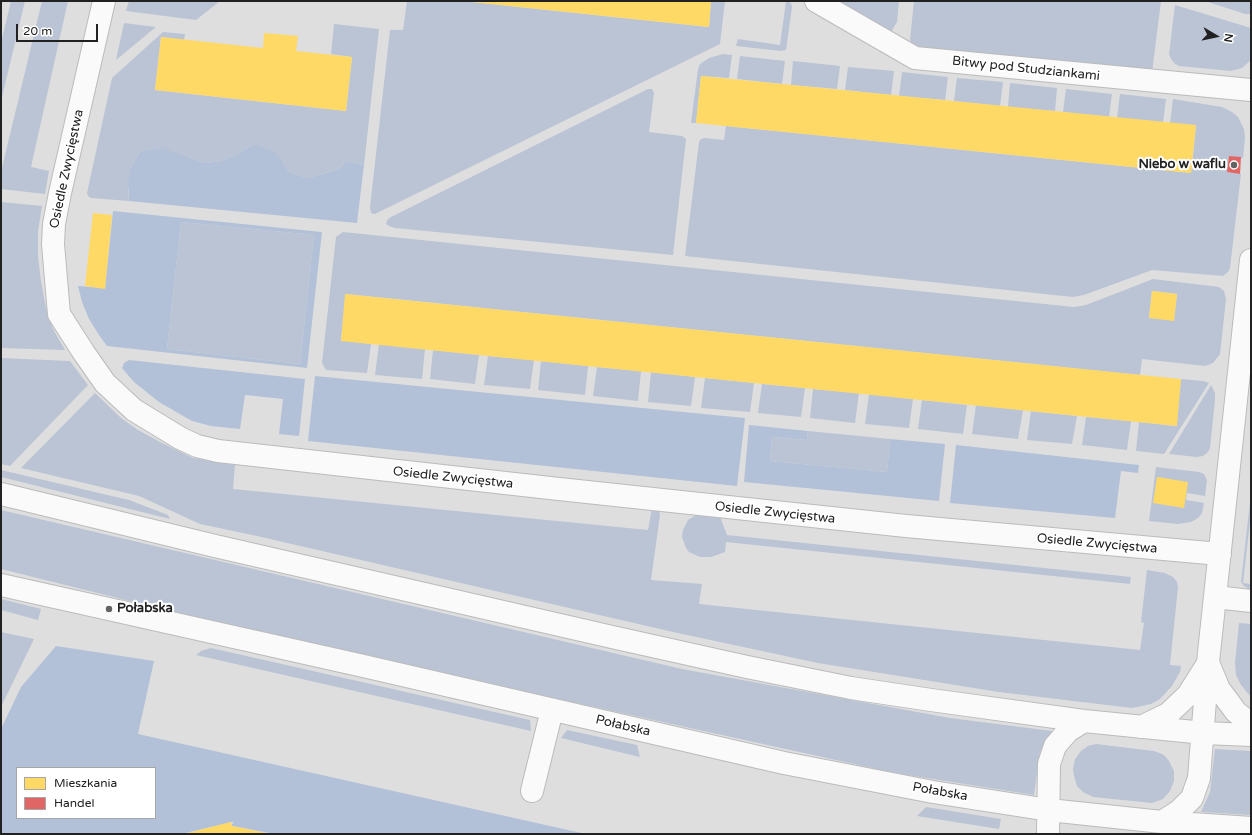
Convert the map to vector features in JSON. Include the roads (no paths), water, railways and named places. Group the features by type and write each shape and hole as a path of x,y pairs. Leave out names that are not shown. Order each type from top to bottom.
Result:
{"street":[{"name":"Osiedle Zwycięstwa","path":"104,1 54,224 53,244 59,314 84,354 105,383 134,410 180,438 198,446 218,451 559,490 906,526 1220,554"},
{"name":"Bitwy pod Studziankami","path":"816,1 915,58 1251,90"},
{"path":"1162,822 1179,811 1192,798 1199,778 1204,732 1208,662 1249,302 1251,260"},
{"path":"1,494 230,549 747,667 852,688 1084,721 1140,727 1251,735"},
{"name":"Połabska","path":"1,585 352,663 784,763 933,792 1049,810 1162,822 1251,828"},
{"path":"1215,597 1251,601"},
{"path":"1140,727 1168,714 1188,695 1208,662"},
{"path":"1208,662 1219,689 1236,712 1251,724"},
{"path":"532,792 552,710"},
{"path":"1048,834 1049,764 1055,746 1068,731 1084,721"}],"place":[{"name":"Niebo w waflu","path":"1234,165"},
{"name":"Połabska","path":"109,609"}]}
